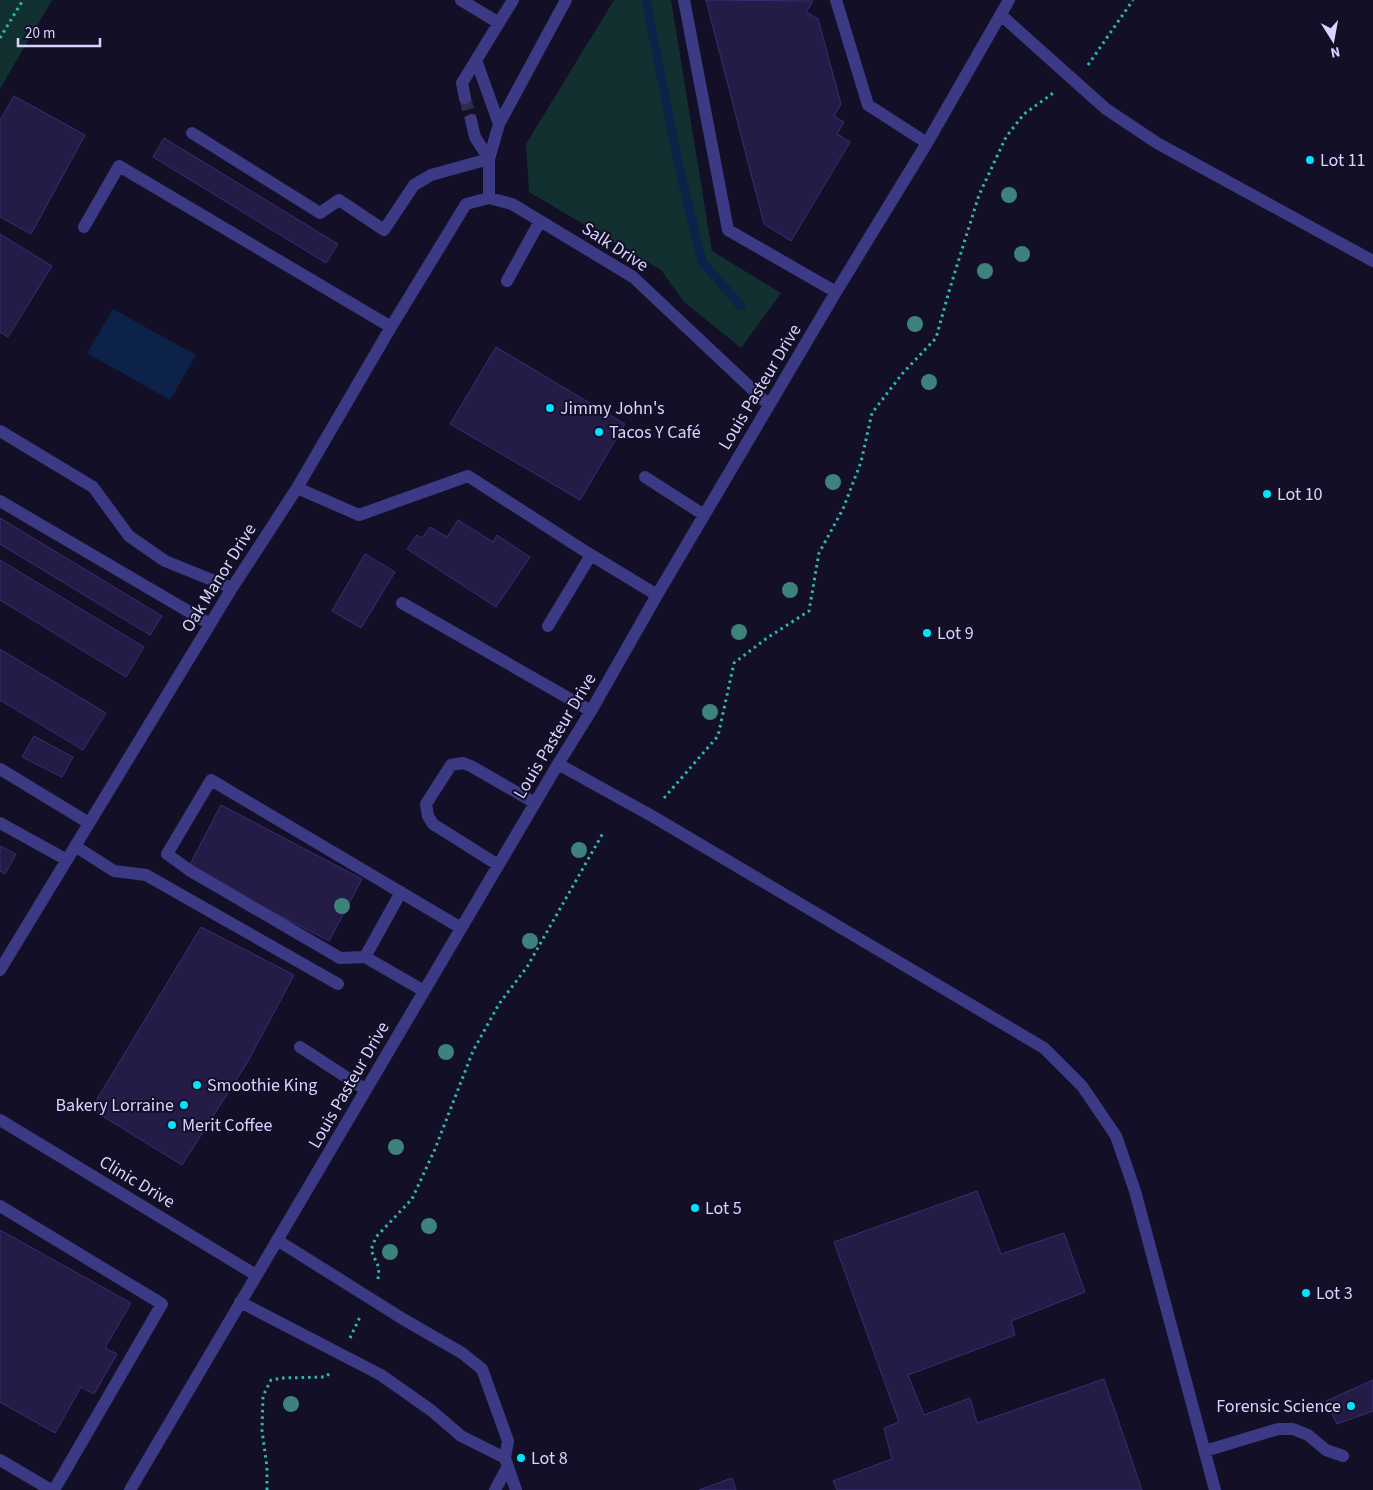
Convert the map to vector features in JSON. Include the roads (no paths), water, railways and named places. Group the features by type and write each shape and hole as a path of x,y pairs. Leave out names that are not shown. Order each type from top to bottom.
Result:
{"street":[{"path":"461,0 499,23"},
{"path":"465,98 462,83 512,0"},
{"path":"489,198 489,159 499,124 566,0"},
{"path":"684,0 728,230 836,292"},
{"path":"836,0 868,105 927,143"},
{"name":"Louis Pasteur Drive","path":"130,1490 498,865 591,711 657,594 836,292 927,143 1009,0"},
{"path":"1000,14 1106,109 1157,143 1373,261"},
{"path":"476,60 499,124"},
{"path":"471,120 475,137 489,159"},
{"path":"192,133 320,213 339,200 384,230 414,185 431,175 489,159"},
{"path":"84,227 120,166 391,327"},
{"name":"Oak Manor Drive","path":"0,970 232,588 297,488 391,327 466,204 489,198"},
{"name":"Salk Drive","path":"489,198 512,204 633,277 769,405"},
{"path":"507,281 540,221"},
{"path":"0,431 93,487 128,536 165,561 232,588"},
{"path":"297,488 358,515 468,476 590,555 657,594"},
{"path":"645,477 704,515"},
{"path":"0,501 210,624"},
{"path":"548,626 590,555"},
{"path":"402,602 591,711"},
{"path":"498,865 433,824 428,816 426,804 451,765 463,763 472,766 535,803"},
{"path":"558,764 652,816 1044,1048 1082,1086 1116,1136 1135,1191 1215,1490"},
{"path":"0,769 89,823"},
{"path":"424,991 365,957 340,958 189,870 168,854 211,780 461,928"},
{"path":"0,823 67,860"},
{"path":"75,846 114,871 146,875 338,984"},
{"path":"365,957 402,892"},
{"path":"300,1047 366,1090"},
{"name":"Clinic Drive","path":"1,1121 256,1275"},
{"path":"0,1206 162,1304 53,1490 0,1460"},
{"path":"277,1240 403,1319 462,1353 482,1369 508,1441 507,1462 516,1490"},
{"path":"240,1302 381,1375 432,1411 462,1436 507,1462"},
{"path":"1204,1451 1278,1429 1293,1429 1308,1435 1326,1450 1343,1456"},
{"path":"494,1490 507,1462"}],"water":[{"path":"113,309 196,355 170,400 87,353"}],"waterway":[{"path":"646,0 678,162 702,262 741,306"}],"tunnel":[{"path":"465,98 471,120"}],"place":[{"name":"Lot 11","path":"1310,160"},
{"name":"Jimmy John's","path":"550,408"},
{"name":"Tacos Y Café","path":"599,432"},
{"name":"Lot 10","path":"1267,494"},
{"name":"Lot 9","path":"927,633"},
{"name":"Smoothie King","path":"197,1085"},
{"name":"Bakery Lorraine","path":"184,1105"},
{"name":"Merit Coffee","path":"172,1125"},
{"name":"Lot 5","path":"695,1208"},
{"name":"Lot 3","path":"1306,1293"},
{"name":"Forensic Science","path":"1351,1406"},
{"name":"Lot 8","path":"521,1458"}]}
